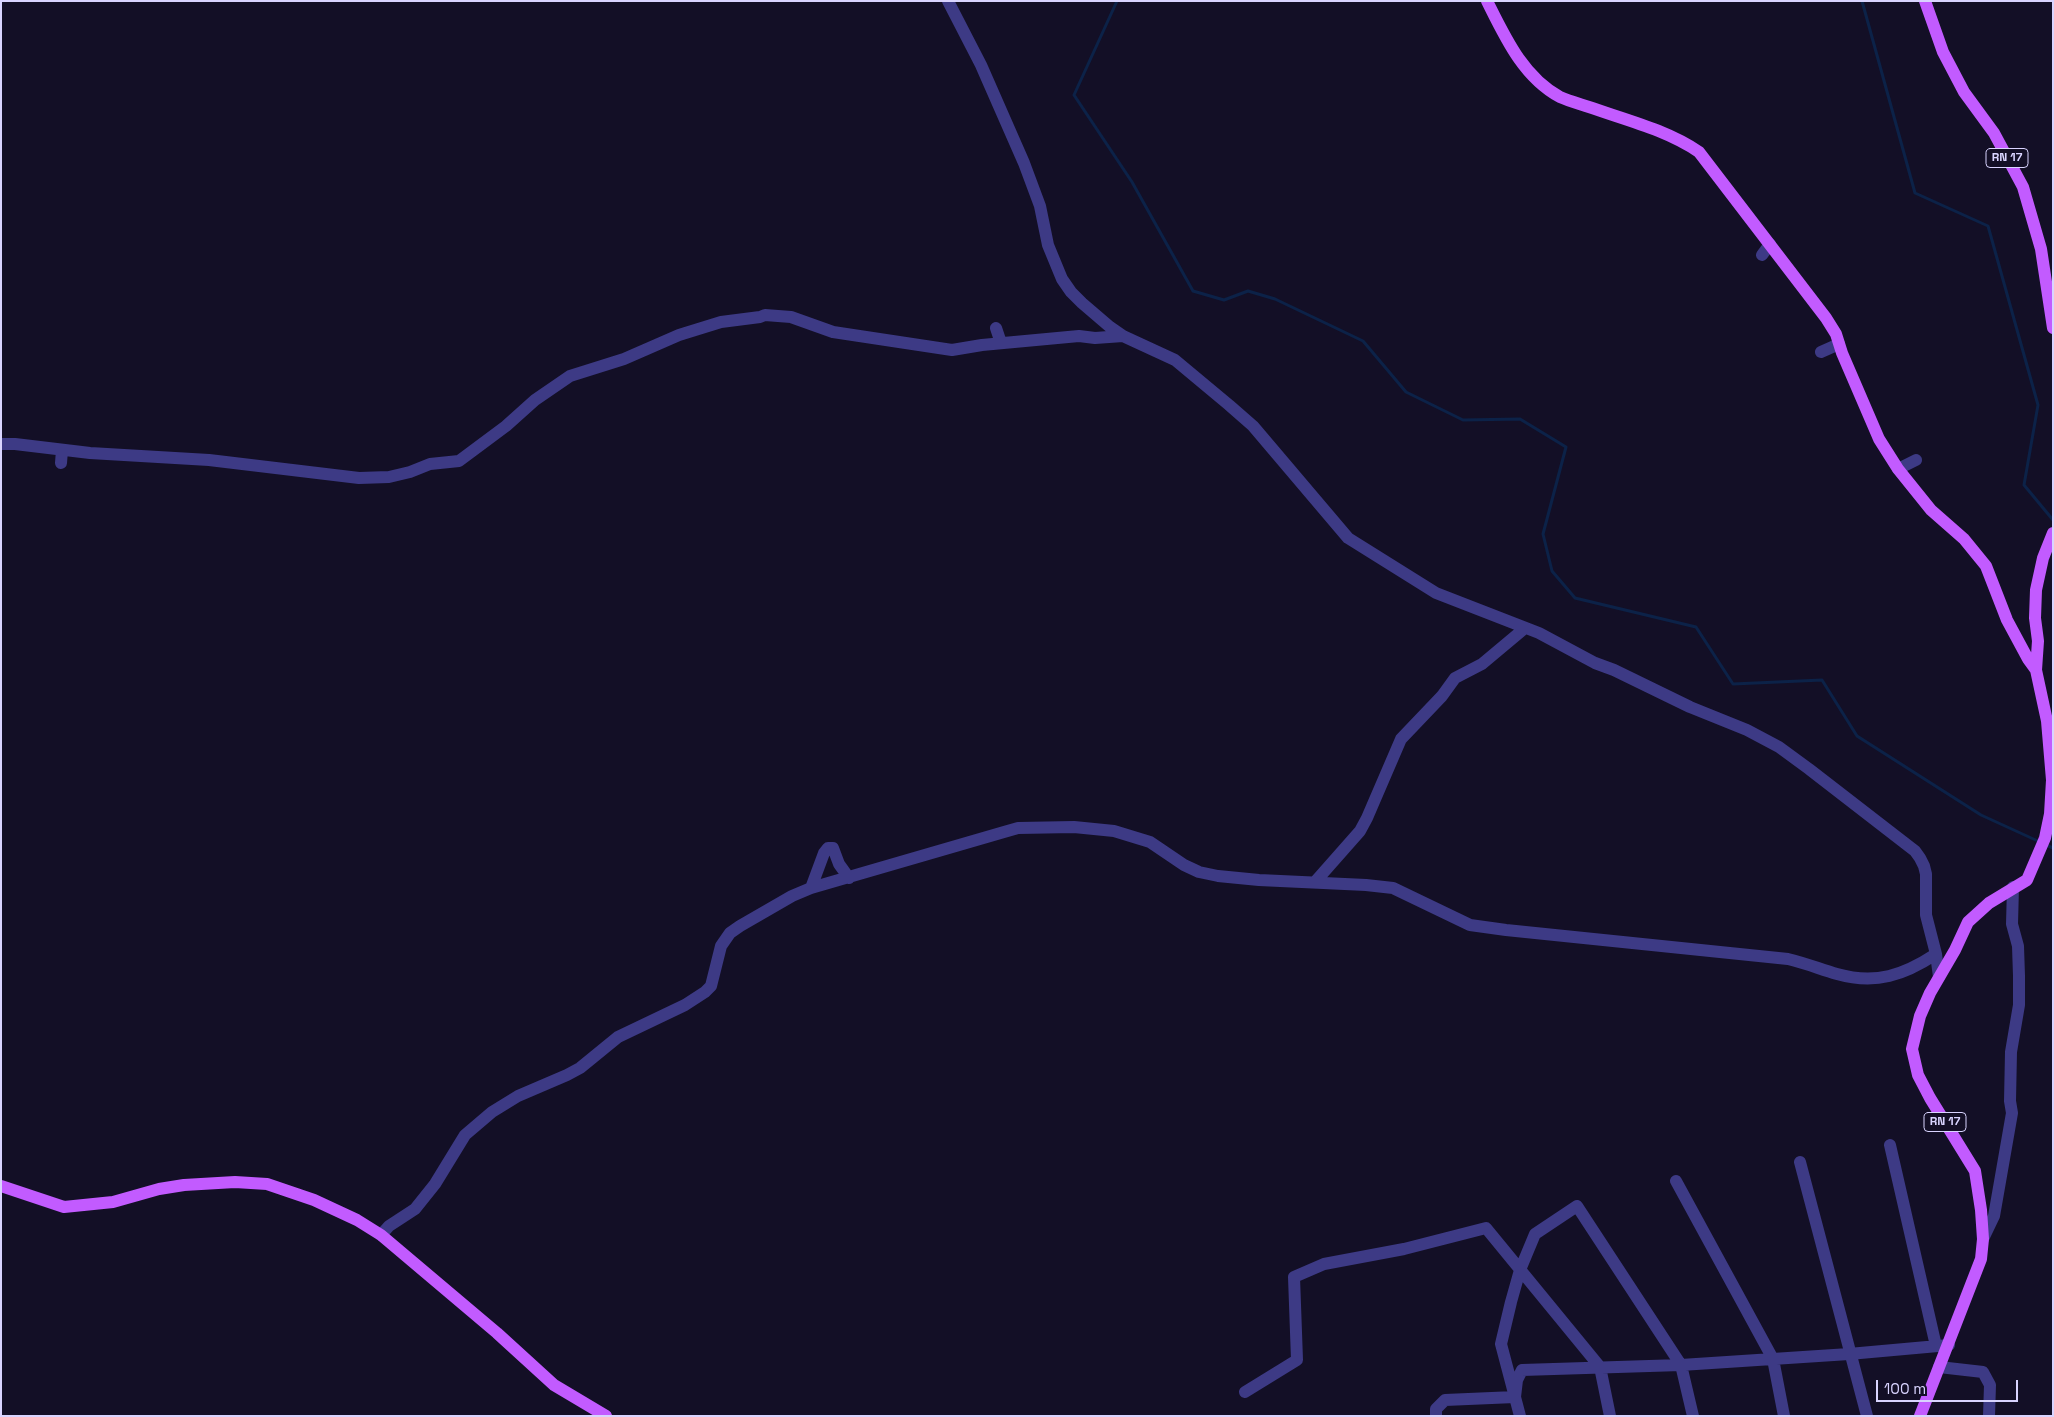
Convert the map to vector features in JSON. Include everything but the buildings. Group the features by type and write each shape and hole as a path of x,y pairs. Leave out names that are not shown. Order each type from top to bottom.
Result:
{"main road":[{"path":"1487,1 1514,54 1538,80 1560,97 1666,134 1684,142 1699,152 1826,318 1836,334 1879,439 1898,468 1931,510 1964,539 1986,566 2007,620 2036,670"},
{"name":"RN 17","path":"1925,1 1943,52 1964,92 1994,133 2024,187 2041,249 2053,328"},
{"name":"RN 17","path":"1920,1416 1940,1367 1942,1345 1982,1259 1983,1239 1979,1187 1975,1171 1918,1075 1912,1050 1920,1016 1968,922 1989,903 2027,880 2034,860 2046,838 2050,814 2052,780 2047,721 2036,670 2036,590 2043,558 2052,536"},
{"path":"1,1186 64,1207 113,1202 159,1189 184,1185 235,1182 267,1184 331,1207 358,1220 381,1235 497,1333 554,1385 606,1416"}],"street":[{"path":"948,1 981,65 1024,163 1040,206 1048,245 1062,279 1082,303 1123,336 1174,360 1235,410 1253,426 1348,538 1354,542 1436,593 1562,644 1595,663 1614,670 1690,707 1747,730 1779,747 1883,825 1915,851 1924,866 1926,915 1936,954 1939,977"},
{"path":"1762,255 1770,244"},
{"path":"1,444 209,460 359,478 390,477 430,464 459,461 506,426 535,400 570,376 624,359 721,322 765,315 791,317 833,332 952,350 1001,343 1079,336 1095,338 1123,336"},
{"path":"996,328 1001,343"},
{"path":"1821,352 1839,344"},
{"path":"61,463 62,450"},
{"path":"1898,468 1916,460"},
{"path":"1315,882 1360,830 1367,818 1400,738 1442,696 1454,678 1482,664 1525,628"},
{"path":"381,1235 388,1226 416,1209 435,1184 465,1135 486,1117 512,1099 561,1079 580,1068 618,1036 685,1005 705,992 711,986 719,952 730,933 772,906 810,888 1018,828 1074,827 1114,831 1150,842 1186,866 1218,876 1393,888 1470,925 1788,960 1807,963 1838,974 1871,980 1884,978 1914,968 1936,954"},
{"path":"810,888 824,853 828,848 833,848 839,864 849,878"},
{"path":"1983,1239 1994,1216 2012,1113 2010,1101 2011,1052 2019,1005 2018,946 2012,924 2013,887"},
{"path":"1515,1397 1516,1380 1522,1370 1681,1365 1849,1354 1942,1345 1890,1145"},
{"path":"1800,1162 1849,1354 1867,1416"},
{"path":"1676,1181 1773,1359 1784,1416"},
{"path":"1520,1416 1501,1344 1520,1270 1535,1234 1577,1206 1681,1365 1693,1416"},
{"path":"1245,1392 1297,1360 1294,1277 1324,1264 1404,1249 1486,1228 1600,1367 1610,1416"},
{"path":"1940,1367 1983,1372 1990,1385 1989,1416"},
{"path":"1436,1416 1436,1409 1445,1400 1515,1397"}],"waterway":[{"path":"1117,1 1074,95 1132,182 1193,291 1224,300 1248,291 1275,299 1363,341 1406,392 1463,420 1520,419 1566,447 1543,534 1552,571 1575,598 1696,627 1733,684 1822,680 1857,736 1981,815 2040,842"},
{"path":"1862,1 1915,193 1988,226 2038,405 2024,485 2053,520"},
{"path":"2046,845 2053,848"}]}
